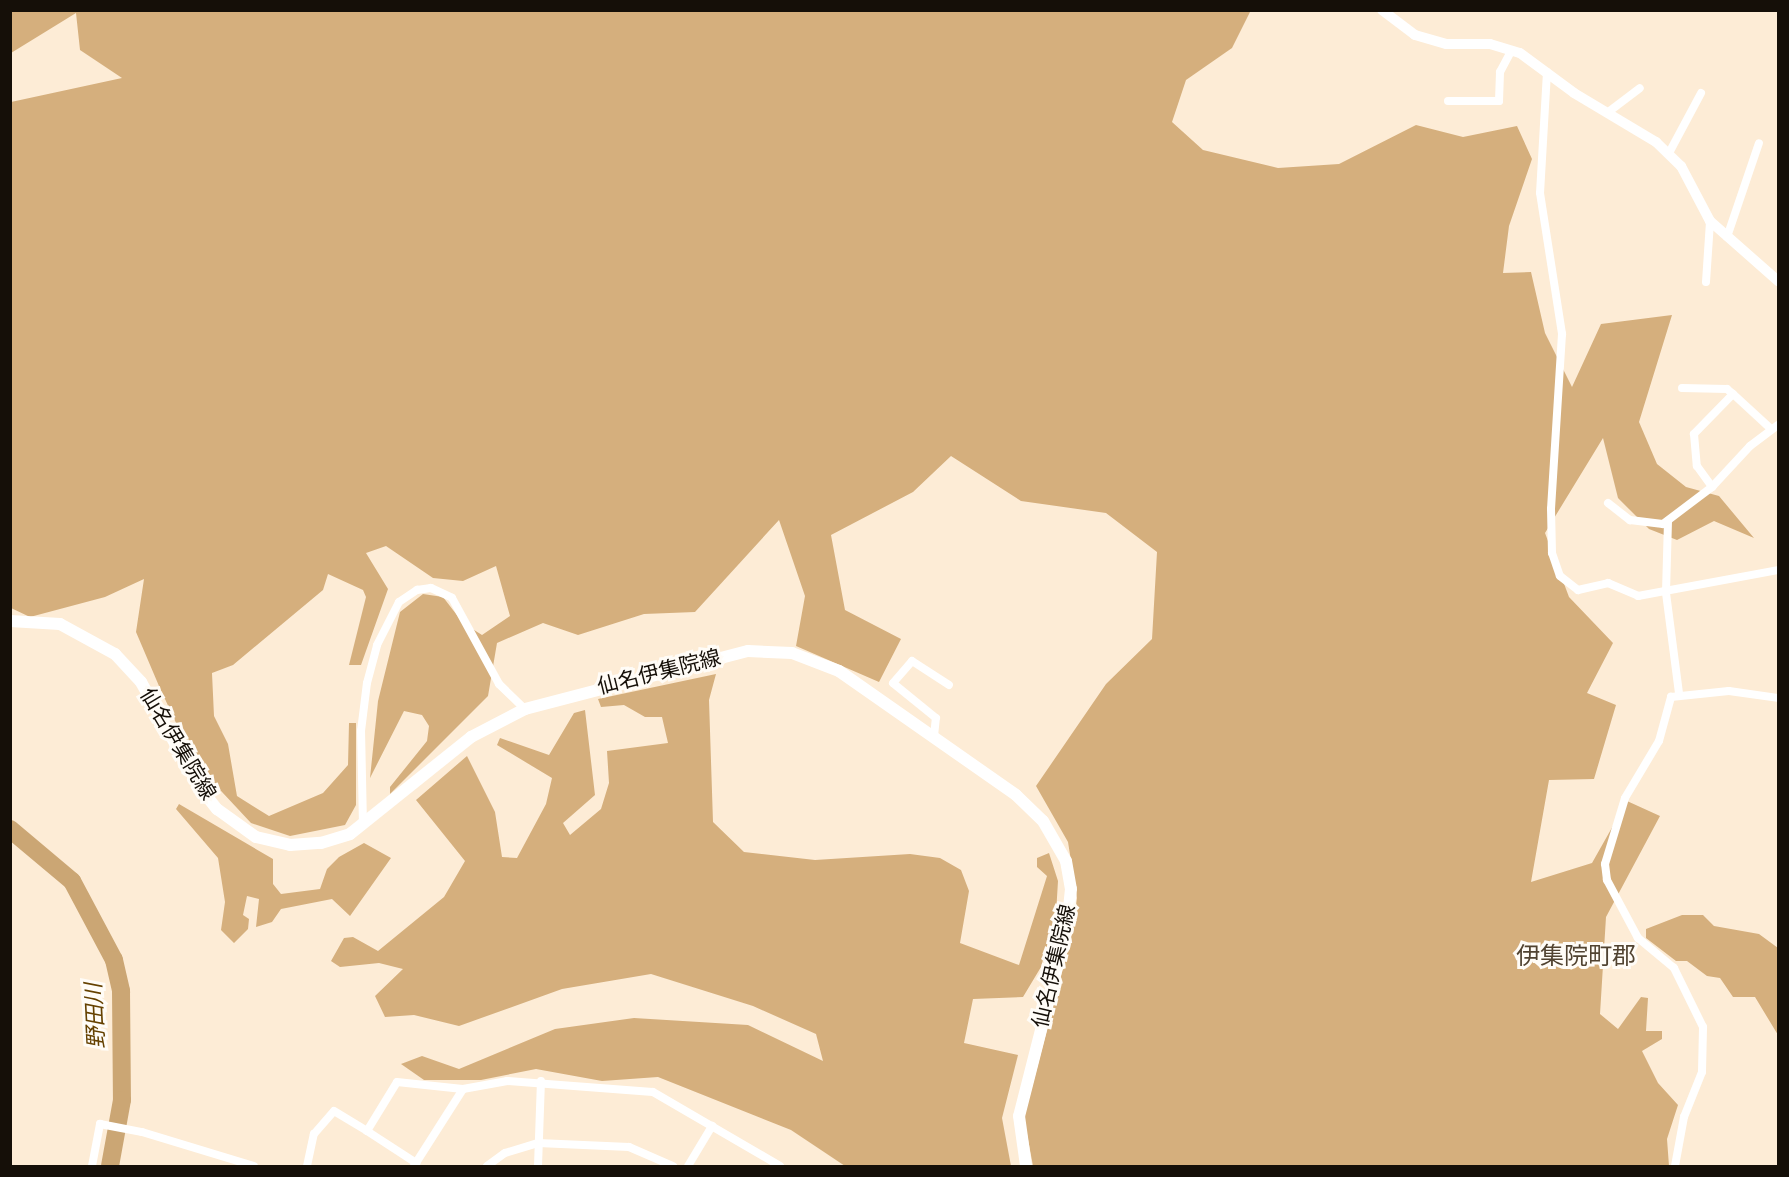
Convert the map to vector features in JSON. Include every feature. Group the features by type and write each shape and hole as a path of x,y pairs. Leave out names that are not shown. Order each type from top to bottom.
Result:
{"main road":[{"name":"仙名伊集院線","path":"10,621 60,624 115,654 141,682 198,785 217,809 246,832 278,843 305,845 336,839 363,826 471,737 525,709 721,656 776,650 839,671 934,736 1030,807 1053,834 1069,874 1067,928 1019,1116 1026,1167"}],"street":[{"path":"1382,10 1415,35 1446,44 1490,44 1511,51 1547,72 1606,114 1669,153 1710,221 1779,281"},
{"path":"1448,101 1498,101 1500,72 1511,51"},
{"path":"1547,72 1540,193 1562,334 1552,553 1560,576 1578,590 1608,583 1638,596 1666,593 1779,570"},
{"path":"1606,114 1640,88"},
{"path":"1669,153 1701,93"},
{"path":"1727,237 1759,142"},
{"path":"1706,282 1710,221"},
{"path":"1608,503 1630,520 1648,526 1668,521 1712,487 1774,426 1727,388 1683,388"},
{"path":"1712,487 1697,466 1694,434 1733,394"},
{"path":"1668,521 1666,593 1679,693"},
{"path":"363,826 361,731 367,683 377,645 399,603 417,590 431,588 452,598 499,684 525,709"},
{"path":"934,736 936,718 893,683 912,662 949,685"},
{"path":"1675,1167 1683,1116 1702,1072 1703,1027 1674,968 1638,938 1607,880 1605,864 1625,798 1659,741 1671,697 1679,693 1729,691 1779,698"},
{"path":"538,1167 541,1081"},
{"path":"367,1131 397,1082 463,1089 541,1081 653,1092 780,1167"},
{"path":"307,1167 314,1134 334,1111 415,1165 463,1089"},
{"path":"92,1167 100,1124 130,1129 254,1167"},
{"path":"687,1167 712,1126"},
{"path":"487,1167 505,1153 538,1143 629,1147 673,1167"}],"shaded area":[{"path":"11,10 1251,10 1232,48 1186,80 1172,122 1203,150 1278,168 1339,164 1416,125 1463,137 1517,126 1532,159 1509,226 1503,273 1531,272 1545,333 1572,387 1601,324 1672,315 1639,422 1657,464 1686,487 1719,496 1754,538 1714,521 1677,540 1649,529 1618,498 1603,438 1545,533 1569,597 1613,643 1587,693 1616,705 1594,779 1549,780 1531,882 1592,863 1627,801 1660,816 1606,917 1600,1014 1618,1029 1641,997 1648,998 1646,1031 1662,1031 1662,1039 1642,1051 1658,1083 1678,1105 1667,1139 1669,1166 1033,1166 1024,1118 1072,934 1077,898 1068,842 1036,786 1106,684 1152,639 1157,552 1106,513 1021,501 951,456 913,492 831,535 845,610 901,639 879,682 796,646 805,596 779,520 695,612 644,614 578,635 543,623 497,643 488,696 390,794 390,787 427,741 429,726 422,715 404,711 370,778 378,701 400,612 423,594 443,597 463,623 482,635 510,616 496,566 463,581 433,578 386,546 366,553 388,589 361,665 349,665 366,597 363,590 328,574 323,590 233,665 212,673 214,716 228,744 237,796 269,816 323,793 348,765 349,723 356,723 356,805 345,825 290,836 251,823 194,762 159,686 136,632 144,579 105,597 30,617 11,608 11,102 122,78 80,50 76,13 11,53"},
{"path":"716,674 709,700 713,822 744,852 815,860 910,854 940,858 961,870 969,891 960,943 1019,965 1047,876 1037,867 1037,858 1049,853 1058,881 1056,914 1041,967 1023,997 973,999 964,1043 1018,1055 1002,1118 1011,1166 845,1166 791,1130 658,1077 602,1081 536,1069 481,1080 424,1080 401,1064 422,1056 459,1069 555,1029 634,1018 748,1025 823,1061 816,1034 753,1006 651,974 562,989 459,1026 414,1015 385,1017 375,996 403,969 379,963 340,967 331,961 344,938 353,937 378,951 444,897 465,861 416,800 467,756 495,812 502,857 517,858 546,804 552,778 497,745 500,738 549,755 574,713 585,710 595,795 563,823 570,835 601,809 609,783 607,751 668,743 662,717 645,717 624,705 601,707 598,699"},
{"path":"179,804 273,859 273,884 281,894 320,889 327,869 339,857 364,843 391,858 350,916 332,899 281,909 272,922 256,927 259,899 247,896 243,915 249,919 248,929 234,943 221,930 225,902 218,858 176,809"},
{"path":"1682,915 1703,915 1714,926 1759,934 1778,948 1778,1035 1755,997 1733,997 1720,978 1707,976 1687,961 1676,961 1646,938 1646,929"}],"waterway":[{"name":"野田川","path":"10,829 72,881 114,960 121,991 122,1100 110,1166"}],"district":[{"name":"伊集院町郡","path":"1576,956"}]}
